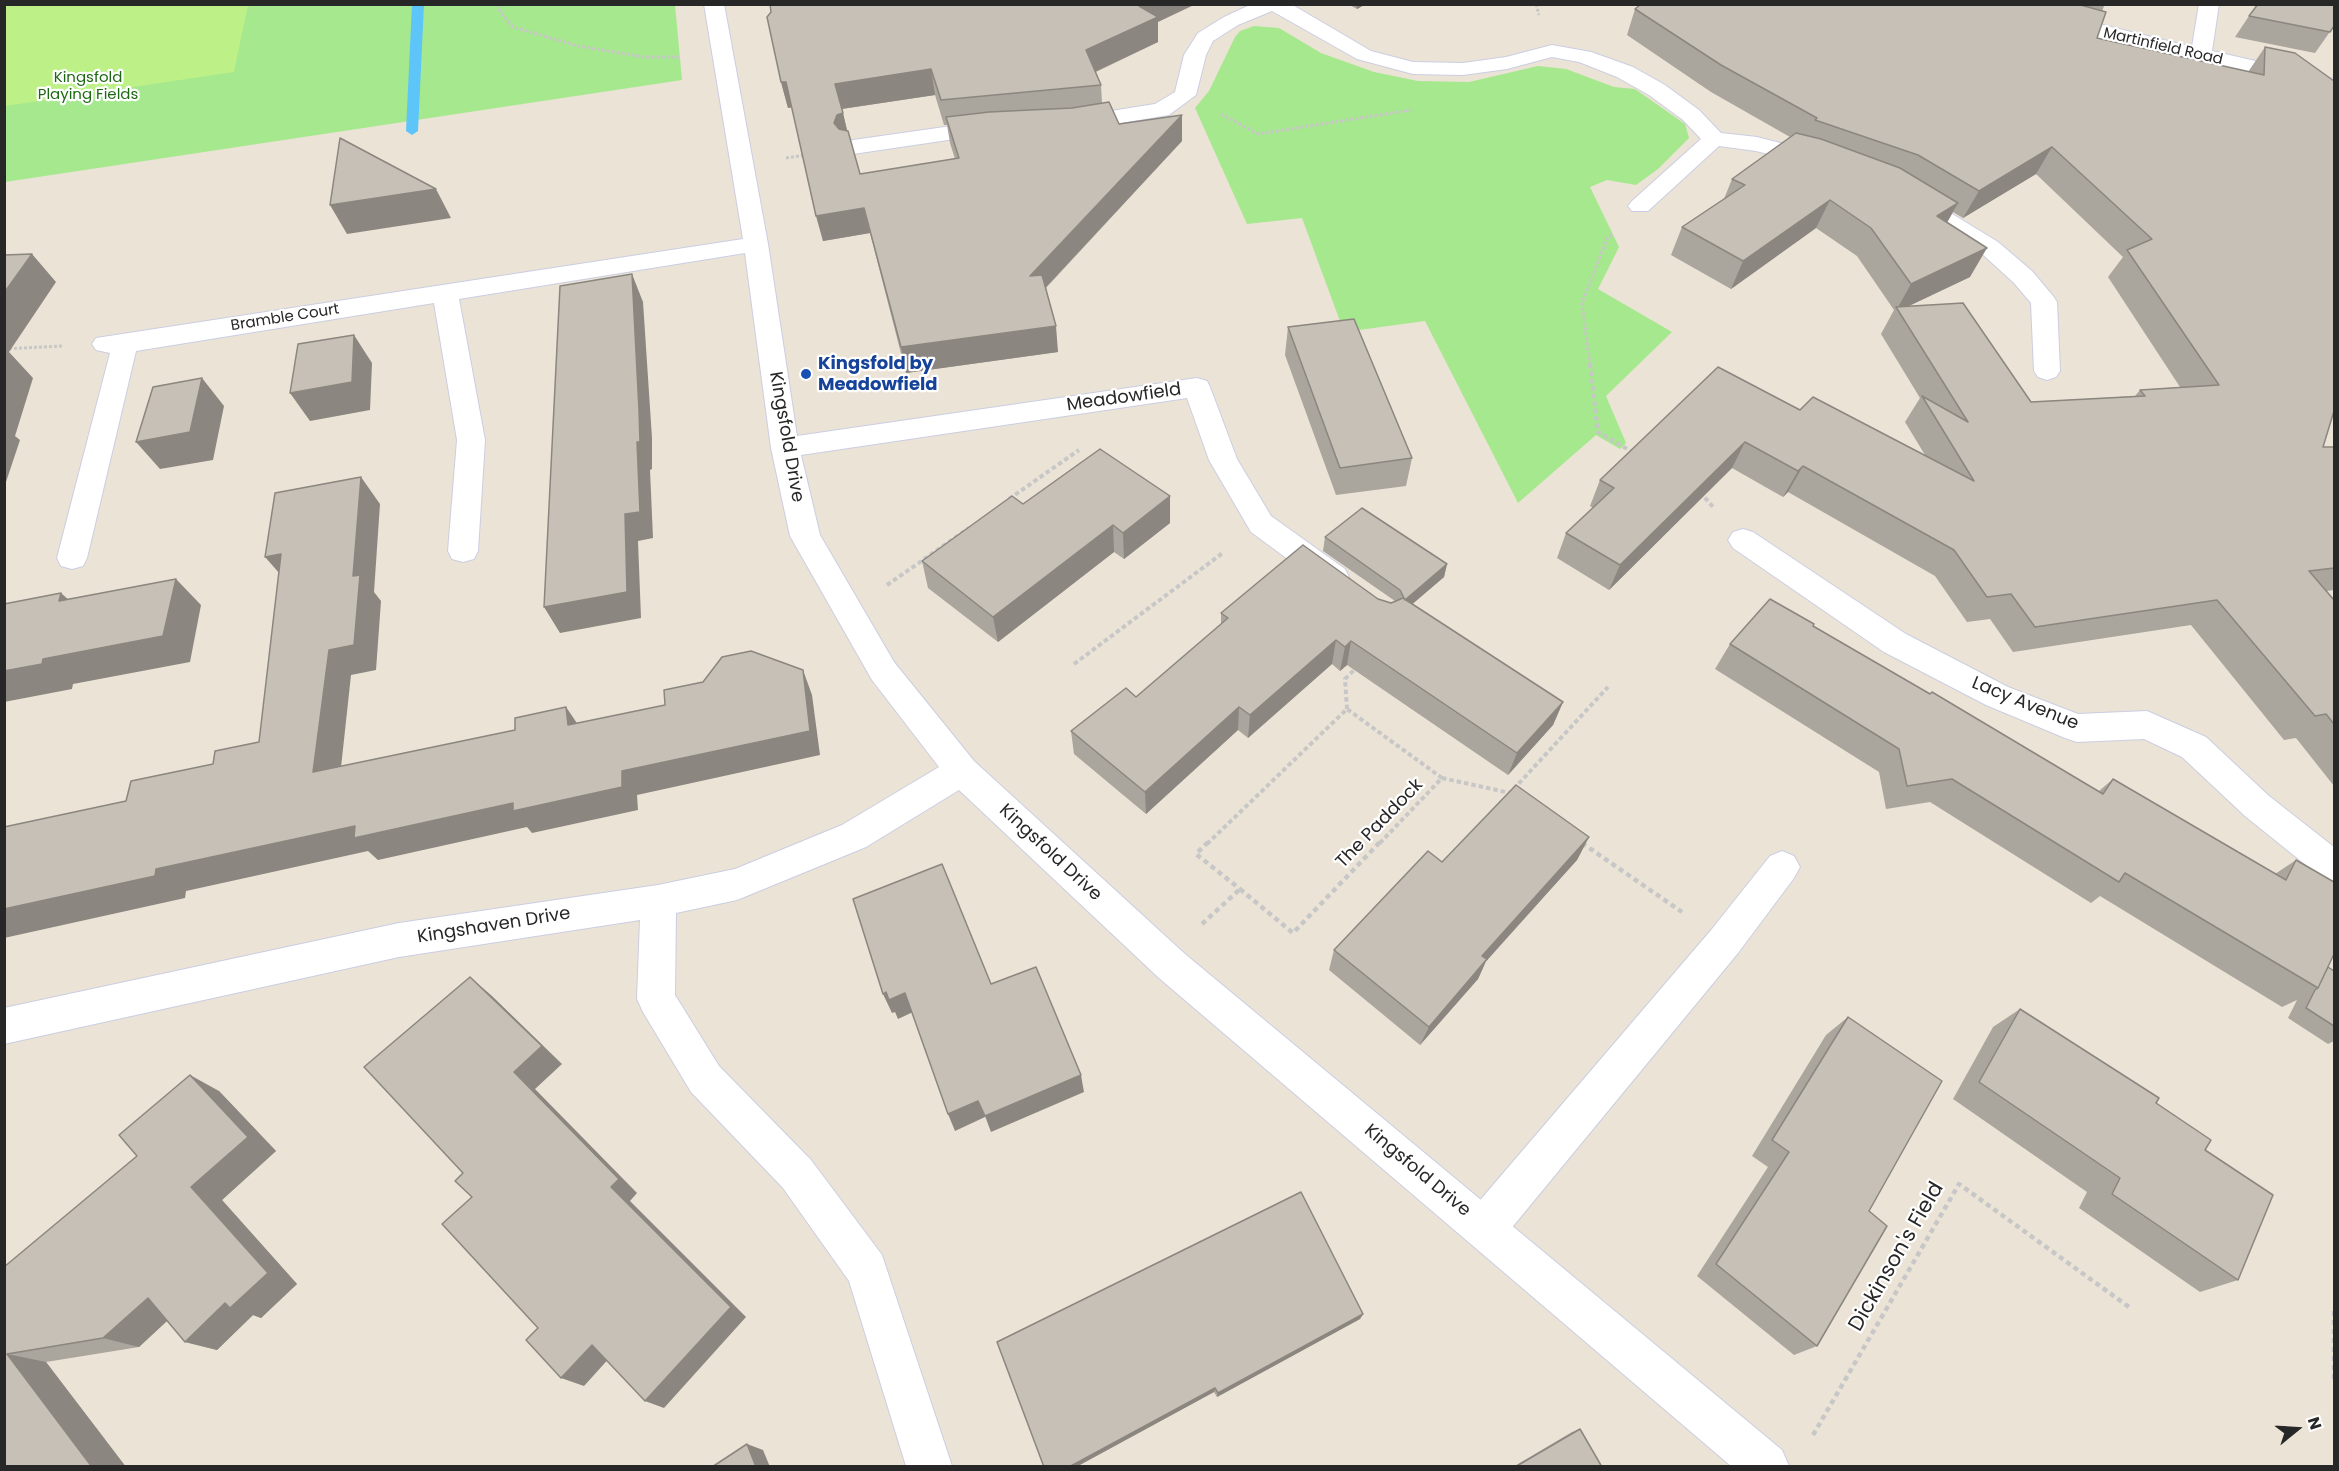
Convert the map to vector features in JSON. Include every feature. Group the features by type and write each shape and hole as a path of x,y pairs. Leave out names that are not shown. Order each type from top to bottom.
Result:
{"street":[{"name":"Kingsfold Drive","path":"714,4 756,244 786,448 805,536 884,671 962,771 1163,958 1485,1227 1766,1467"},
{"path":"1050,125 1113,119 1161,110 1185,95 1195,55 1205,37 1230,21 1270,4"},
{"path":"1275,4 1364,55 1413,68 1463,69 1507,63 1552,51 1600,60 1657,90 1691,116 1714,139 1757,144 1839,168"},
{"name":"Martinfield Road","path":"1994,4 2201,56 2334,85"},
{"path":"2201,56 2209,4"},
{"path":"853,147 1015,127"},
{"path":"1640,206 1714,139"},
{"path":"1895,189 1989,247 2023,277 2044,302 2047,371"},
{"name":"Bramble Court","path":"115,344 756,244"},
{"path":"445,292 471,440 463,551"},
{"path":"72,558 115,344"},
{"name":"Meadowfield","path":"786,448 1197,387 1223,460 1261,524 1356,592"},
{"name":"Lacy Avenue","path":"1743,540 1895,643 1997,696 2077,728 2147,725 2194,747 2257,806 2334,867"},
{"name":"Kingshaven Drive","path":"4,1026 399,940 658,901 737,884 854,836 962,771"},
{"path":"1485,1227 1725,941 1782,867"},
{"path":"658,901 656,999 705,1079 797,1173 867,1270 929,1467"}],"path":[{"path":"499,4 500,12 513,27 578,46 644,57 723,56"},
{"path":"743,165 853,147"},
{"path":"1639,456 1598,432 1582,303 1607,239 1640,206"},
{"path":"4,349 115,344"},
{"path":"1004,503 1081,448"},
{"path":"1690,486 1700,492 1743,540"},
{"path":"849,612 975,523"},
{"path":"1074,664 1261,524"},
{"path":"1347,709 1345,679 1359,665"},
{"path":"1510,793 1608,687"},
{"name":"The Paddock","path":"1347,709 1443,778 1293,933 1196,854 1347,709"},
{"path":"1443,778 1510,793 1520,800"},
{"path":"1578,840 1725,941"},
{"path":"1163,958 1240,889"},
{"name":"Dickinson's Field","path":"1812,1436 1959,1184 2129,1307"},
{"path":"2334,1311 2332,1322 2334,1382"}],"green space":[{"path":"4,5 248,5 234,72 5,106"},
{"name":"Kingsfold Playing Fields","path":"5,5 675,5 682,80 5,182"},
{"path":"1254,26 1279,28 1321,53 1374,72 1418,81 1469,82 1538,66 1566,69 1614,87 1635,89 1685,124 1689,138 1658,169 1636,185 1607,180 1590,187 1619,247 1598,289 1672,332 1606,396 1626,443 1620,449 1596,435 1518,503 1425,321 1344,332 1302,218 1247,224 1195,108 1209,91 1235,37 1240,31"}],"building":[{"path":"770,4 1141,4 1139,6 1158,17 1086,50 1101,85 941,100 931,69 835,84 843,113 837,115 834,123 839,129 848,131 860,174 959,158 946,117 989,112 1072,108 1109,102 1119,124 1182,115 1030,276 1042,275 1056,326 901,347 864,208 816,216 786,82 781,82 767,17 771,12"},
{"path":"1641,4 2077,4 2106,12 2097,38 2264,75 2265,47 2295,53 2334,81 2334,411 2323,447 2334,447 2334,568 2309,571 2334,600 2334,724 2326,714 2315,716 2217,600 2035,627 2011,594 1987,597 1954,550 1803,466 1798,471 1745,442 1620,565 1566,533 1614,488 1600,480 1718,367 1800,410 1813,397 1974,481 1922,396 1968,422 1896,307 1963,303 2031,402 2145,396 2140,390 2219,385 2127,250 2152,239 2052,147 1979,191 1918,155 1815,120 1817,118 1721,65 1635,9"},
{"path":"2258,4 2334,4 2334,26 2330,32 2249,16"},
{"path":"1796,133 1821,139 1900,168 1958,203 1937,216 1987,248 1911,284 1871,228 1830,200 1743,261 1682,227 1745,185 1732,179"},
{"path":"340,138 436,189 330,205"},
{"path":"32,254 4,293 4,255"},
{"path":"632,274 639,410 640,442 637,442 640,512 625,514 627,592 544,607 560,286"},
{"path":"1354,319 1412,458 1340,468 1288,327"},
{"path":"354,335 352,382 290,393 298,344"},
{"path":"202,378 190,432 136,442 153,387"},
{"path":"1100,449 1170,496 1123,533 1113,525 993,617 922,561 1012,496 1023,504"},
{"path":"361,477 353,576 360,575 354,645 329,650 313,772 515,730 515,718 566,707 568,725 665,705 664,690 703,682 722,657 751,651 803,670 810,731 622,771 622,787 513,811 513,803 354,838 355,826 156,869 155,876 4,909 4,827 126,801 131,781 213,764 215,751 259,742 281,554 265,557 275,493"},
{"path":"1362,508 1447,564 1405,600 1400,590 1325,537"},
{"path":"1303,545 1378,599 1391,603 1403,598 1563,702 1517,753 1351,641 1345,647 1336,640 1250,715 1239,707 1145,792 1071,731 1126,688 1136,697 1228,618 1221,613"},
{"path":"176,579 163,636 43,659 42,664 4,671 4,604 61,593 59,601"},
{"path":"1770,599 2103,794 2113,779 2286,880 2296,860 2334,882 2334,954 2318,988 2125,873 2119,882 1952,779 1907,786 1899,749 1730,644"},
{"path":"1516,785 1589,837 1482,956 1487,959 1429,1027 1334,950 1428,851 1442,862"},
{"path":"942,864 991,984 1036,967 1081,1075 985,1116 978,1101 948,1114 905,993 889,1000 886,992 883,994 853,899"},
{"path":"2328,967 2334,971 2334,1026 2306,1008"},
{"path":"470,977 542,1046 514,1072 619,1179 611,1187 731,1307 645,1401 592,1345 561,1378 526,1340 538,1328 442,1224 472,1197 455,1181 463,1173 364,1067"},
{"path":"2020,1009 2159,1098 2156,1103 2211,1140 2205,1150 2273,1195 2238,1280 2112,1194 2120,1178 1979,1082"},
{"path":"1848,1017 1942,1081 1869,1211 1887,1226 1817,1346 1716,1264 1789,1152 1772,1140"},
{"path":"190,1075 248,1137 191,1187 268,1273 230,1308 225,1303 185,1342 148,1298 103,1338 7,1354 92,1467 4,1467 4,1267 137,1156 119,1135"},
{"path":"1301,1192 1363,1314 1218,1393 1215,1388 1069,1467 1044,1467 997,1342"},
{"path":"1580,1429 1602,1467 1515,1467"},
{"path":"747,1444 756,1467 712,1467"}],"waterway":[{"path":"412,131 418,4"}],"place":[{"name":"Kingsfold by Meadowfield","path":"806,374"}]}
